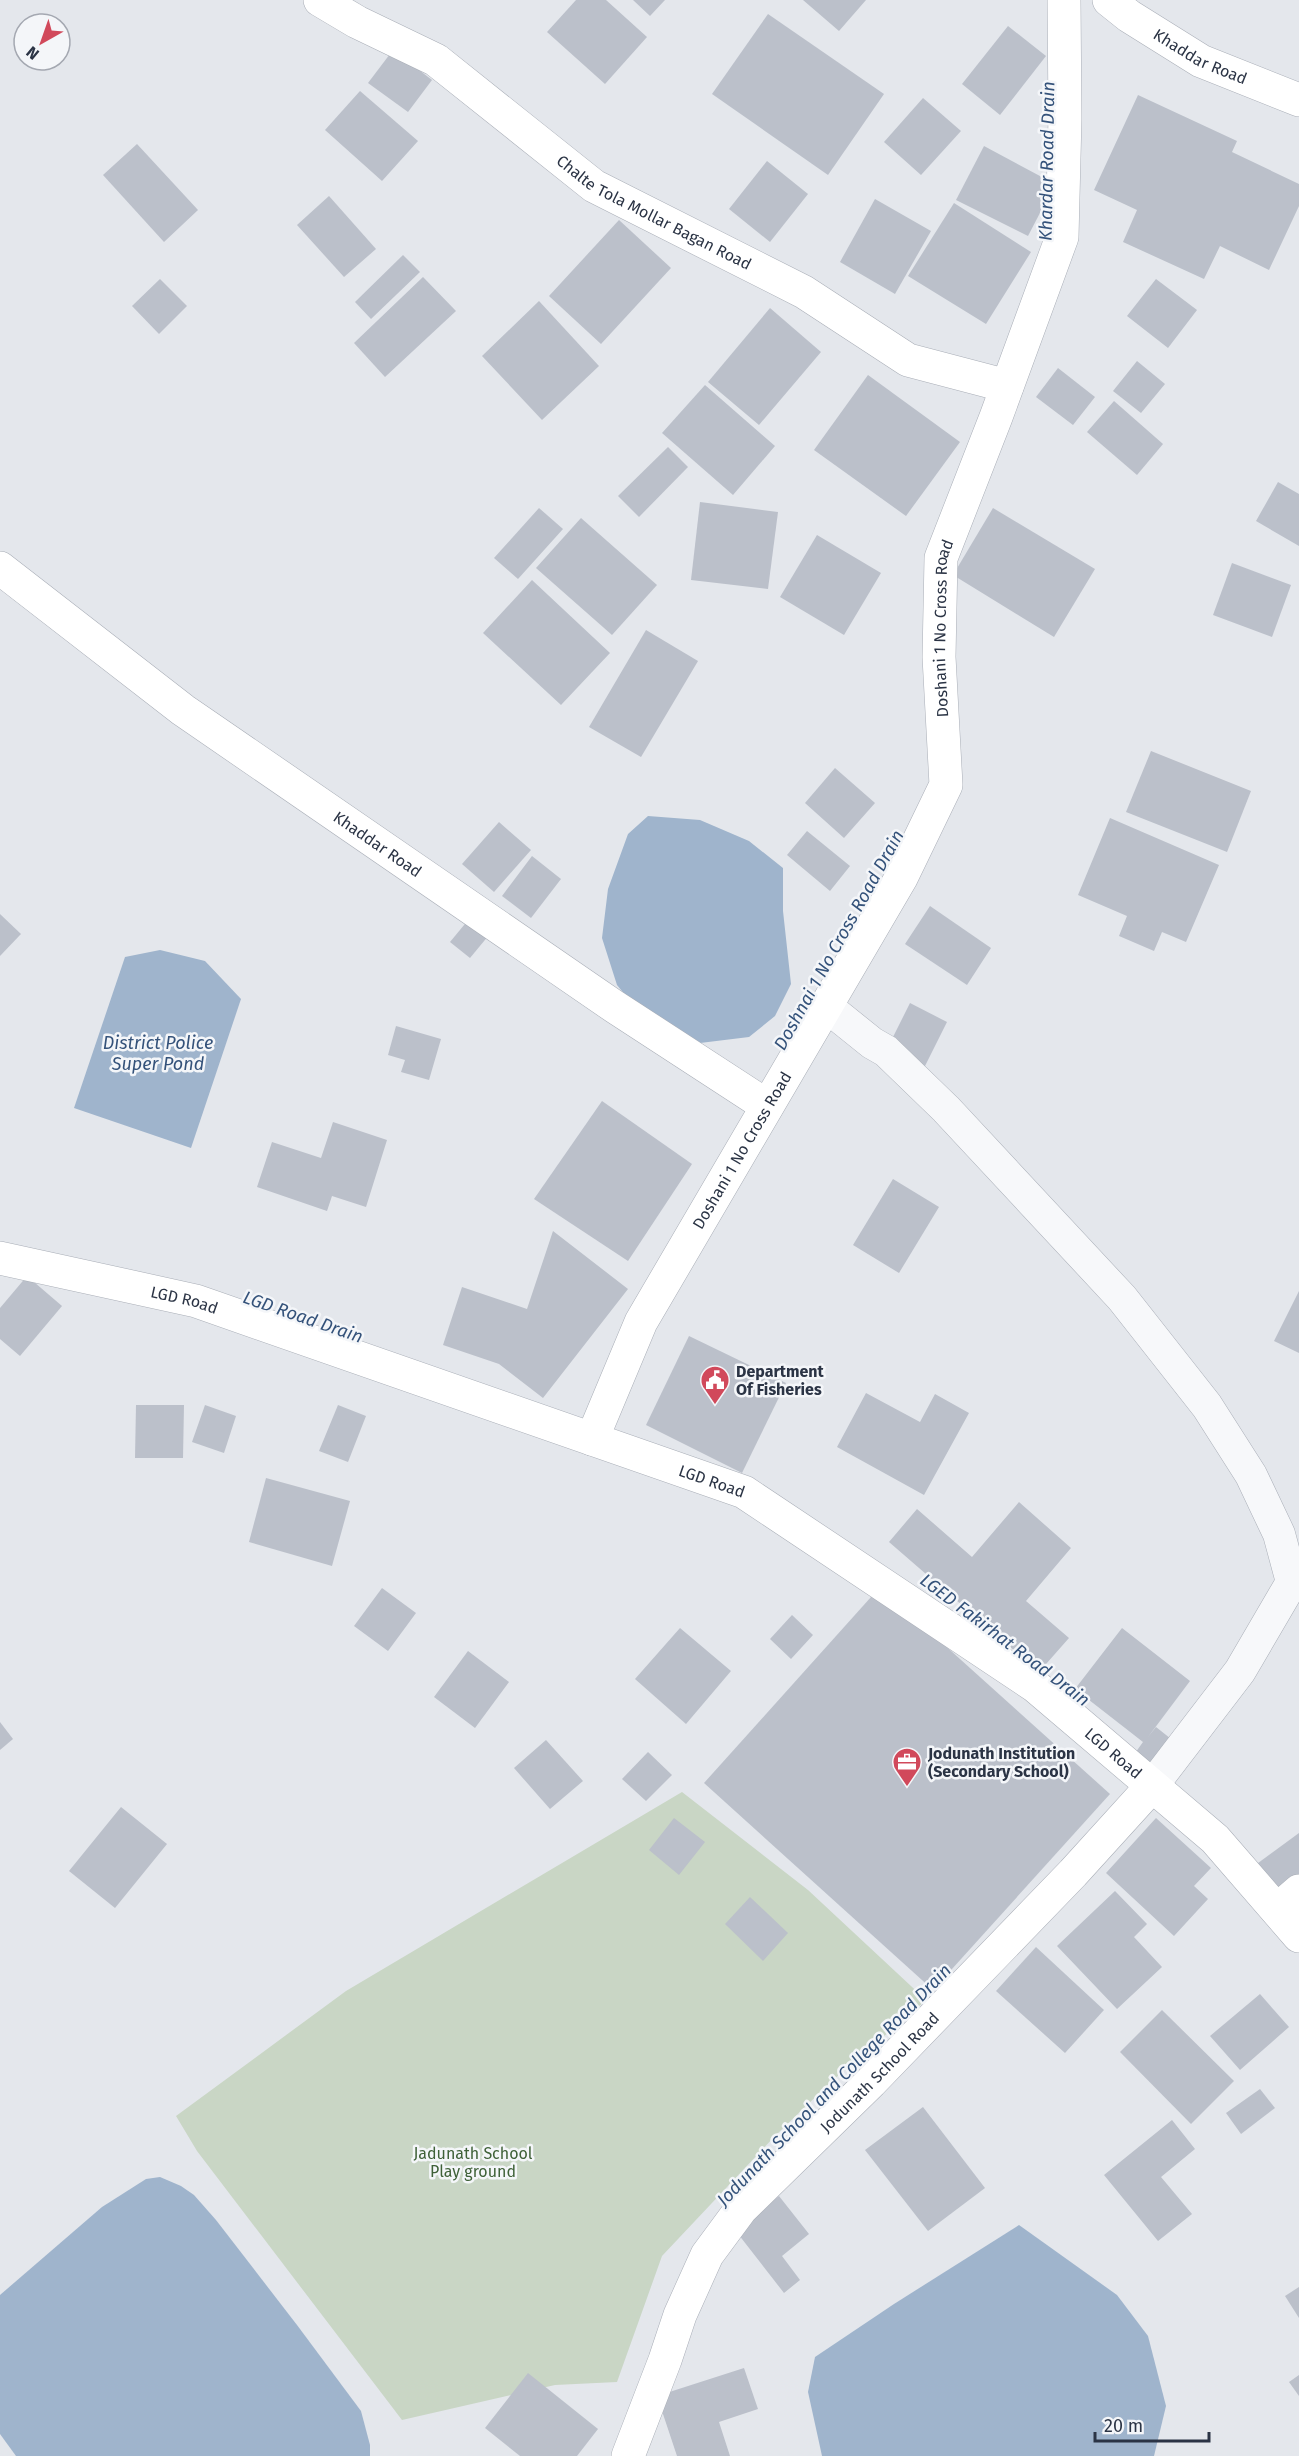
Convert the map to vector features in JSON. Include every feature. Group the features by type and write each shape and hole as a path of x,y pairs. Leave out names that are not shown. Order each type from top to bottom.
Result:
{"street":[{"name":"Chalte Tola Mollar Bagan Road","path":"320,0 357,22 436,60 594,186 804,292 908,360 1007,386"},
{"name":"Doshani 1 No Cross Road","path":"592,1439 641,1322 901,878 946,785 939,657 941,558 1062,237 1065,118 1064,0"},
{"name":"Khaddar Road","path":"1109,0 1129,16 1200,61 1299,100"},
{"name":"Khaddar Road","path":"0,568 183,710 615,1008 767,1106"},
{"path":"826,1006 886,1051 946,1109 1122,1298 1208,1406 1251,1475 1279,1534 1292,1582 1240,1671 1152,1786"},
{"name":"LGD Road","path":"0,1258 195,1301 744,1492 1035,1686 1288,1901 1299,1936"},
{"name":"Jodunath School Road","path":"628,2456 680,2315 707,2255 741,2209 871,2082 1073,1873 1152,1786"}],"green space":[{"name":"Jadunath School Play ground","path":"682,1792 808,1890 926,2000 832,2081 775,2136 662,2256 617,2382 555,2385 402,2420 197,2151 176,2116 346,1991"}],"water":[{"path":"648,816 700,820 749,841 783,868 783,911 791,984 775,1016 749,1037 700,1043 635,1007 617,985 602,938 608,889 628,834"},
{"name":"District Police Super Pond","path":"160,950 205,961 241,999 191,1148 74,1108 125,957"},
{"path":"160,2177 181,2186 194,2195 297,2325 361,2411 370,2445 370,2456 16,2456 0,2434 0,2295 102,2207 146,2179"},
{"path":"1019,2225 1117,2295 1148,2336 1166,2406 1154,2456 822,2456 808,2392 815,2357"}],"building":[{"path":"576,0 606,0 647,37 605,84 547,32"},
{"path":"633,0 665,0 650,16"},
{"path":"803,0 866,0 839,31"},
{"path":"768,14 884,94 828,175 712,94"},
{"path":"1008,26 1046,56 1000,115 962,84"},
{"path":"393,50 432,80 408,112 368,83"},
{"path":"360,91 418,141 382,181 325,130"},
{"path":"1138,95 1237,141 1232,152 1299,184 1299,206 1269,270 1220,246 1204,279 1123,242 1137,210 1094,190"},
{"path":"923,98 961,131 921,175 884,142"},
{"path":"137,144 198,210 164,242 103,175"},
{"path":"984,146 1055,184 1028,236 956,200"},
{"path":"767,161 808,194 770,242 729,209"},
{"path":"329,196 376,249 344,277 297,225"},
{"path":"875,199 931,231 895,294 840,262"},
{"path":"954,203 1031,252 986,324 908,276"},
{"path":"619,220 671,268 601,344 549,296"},
{"path":"403,255 420,272 371,319 355,302"},
{"path":"423,277 456,311 385,377 354,343"},
{"path":"160,279 187,306 159,334 132,306"},
{"path":"1156,279 1197,310 1168,348 1127,316"},
{"path":"539,301 599,366 542,420 482,356"},
{"path":"770,308 821,352 759,425 708,382"},
{"path":"1137,361 1165,384 1141,413 1113,391"},
{"path":"1058,368 1095,397 1073,425 1036,397"},
{"path":"868,375 960,442 906,516 814,450"},
{"path":"705,385 775,446 733,495 662,433"},
{"path":"1114,401 1163,444 1137,475 1087,432"},
{"path":"668,447 688,467 639,517 618,496"},
{"path":"1278,482 1299,494 1299,546 1256,521"},
{"path":"700,502 778,512 768,589 691,580"},
{"path":"539,508 563,529 518,579 494,558"},
{"path":"993,508 1095,569 1054,637 953,575"},
{"path":"581,518 657,585 612,635 536,568"},
{"path":"817,535 881,573 844,635 780,597"},
{"path":"1232,563 1291,585 1272,637 1213,615"},
{"path":"532,580 610,653 561,705 483,633"},
{"path":"646,630 698,661 641,757 589,727"},
{"path":"1151,751 1251,791 1227,852 1126,812"},
{"path":"835,768 875,803 844,838 805,803"},
{"path":"1110,818 1219,865 1186,942 1162,932 1154,951 1119,936 1127,916 1078,895"},
{"path":"499,822 531,850 494,892 462,864"},
{"path":"807,831 850,866 830,891 787,855"},
{"path":"532,856 561,879 531,918 502,896"},
{"path":"930,906 991,948 967,985 905,944"},
{"path":"474,913 494,929 470,958 450,942"},
{"path":"0,914 21,934 0,956"},
{"path":"910,1003 947,1022 923,1070 886,1051"},
{"path":"396,1026 441,1039 429,1080 401,1072 405,1060 388,1055"},
{"path":"602,1101 692,1164 628,1261 534,1199"},
{"path":"333,1122 387,1140 366,1207 332,1196 327,1211 257,1187 272,1142 321,1158"},
{"path":"893,1179 939,1207 899,1273 853,1245"},
{"path":"553,1231 628,1289 543,1398 499,1364 443,1345 462,1287 527,1309"},
{"path":"27,1276 62,1306 20,1356 0,1339 0,1308"},
{"path":"1299,1291 1299,1353 1274,1341"},
{"name":"Department Of Fisheries","path":"689,1336 786,1383 742,1473 646,1425"},
{"path":"866,1393 920,1422 935,1394 969,1413 924,1495 837,1447"},
{"path":"136,1405 184,1405 183,1458 135,1458"},
{"path":"205,1405 236,1416 224,1453 192,1442"},
{"path":"338,1405 366,1416 348,1462 319,1451"},
{"path":"266,1478 350,1501 332,1566 249,1542"},
{"path":"1019,1502 1071,1548 1026,1601 1069,1638 1039,1672 889,1542 917,1509 972,1557"},
{"name":"Jodunath Institution (Secondary School)","path":"880,1587 1110,1794 933,1990 704,1783"},
{"path":"382,1588 416,1613 388,1651 354,1626"},
{"path":"792,1615 813,1635 791,1659 770,1639"},
{"path":"680,1628 731,1671 686,1724 635,1679"},
{"path":"1122,1628 1190,1681 1148,1737 1156,1727 1190,1754 1167,1784 1133,1756 1143,1742 1075,1689"},
{"path":"468,1651 509,1682 475,1728 434,1697"},
{"path":"0,1722 13,1739 0,1750"},
{"path":"546,1740 583,1781 550,1809 514,1768"},
{"path":"648,1752 672,1775 646,1801 622,1779"},
{"path":"121,1807 167,1844 115,1908 69,1871"},
{"path":"674,1818 705,1842 679,1875 649,1850"},
{"path":"1156,1818 1211,1868 1194,1886 1208,1899 1174,1936 1106,1873"},
{"path":"1299,1833 1299,1876 1275,1893 1254,1866"},
{"path":"1115,1891 1147,1924 1134,1937 1162,1967 1117,2009 1057,1946"},
{"path":"750,1897 788,1933 763,1961 725,1924"},
{"path":"1036,1947 1104,2010 1065,2053 996,1991"},
{"path":"1260,1994 1289,2027 1240,2070 1210,2036"},
{"path":"1162,2010 1234,2081 1191,2124 1120,2052"},
{"path":"1260,2089 1275,2108 1241,2134 1226,2113"},
{"path":"923,2107 985,2188 928,2231 865,2150"},
{"path":"1172,2120 1195,2149 1161,2177 1192,2214 1158,2241 1104,2175"},
{"path":"779,2196 809,2234 782,2256 800,2280 784,2293 735,2230"},
{"path":"1299,2287 1299,2318 1285,2296"},
{"path":"744,2368 758,2409 719,2422 730,2456 677,2456 657,2396"},
{"path":"528,2373 598,2429 577,2456 520,2456 485,2428"},
{"path":"1299,2375 1299,2396 1289,2382"}],"place":[{"name":"Department Of Fisheries","path":"715,1406"},
{"name":"Jodunath Institution (Secondary School)","path":"907,1788"}],"water label":[{"name":"Khardar Road Drain","path":"1047,161"},
{"name":"Doshnai 1 No Cross Road Drain","path":"839,940"},
{"name":"LGD Road Drain","path":"303,1317"},
{"name":"LGED Fakirhat Road Drain","path":"1005,1640"},
{"name":"Jodunath School and College Road Drain","path":"834,2085"}]}
